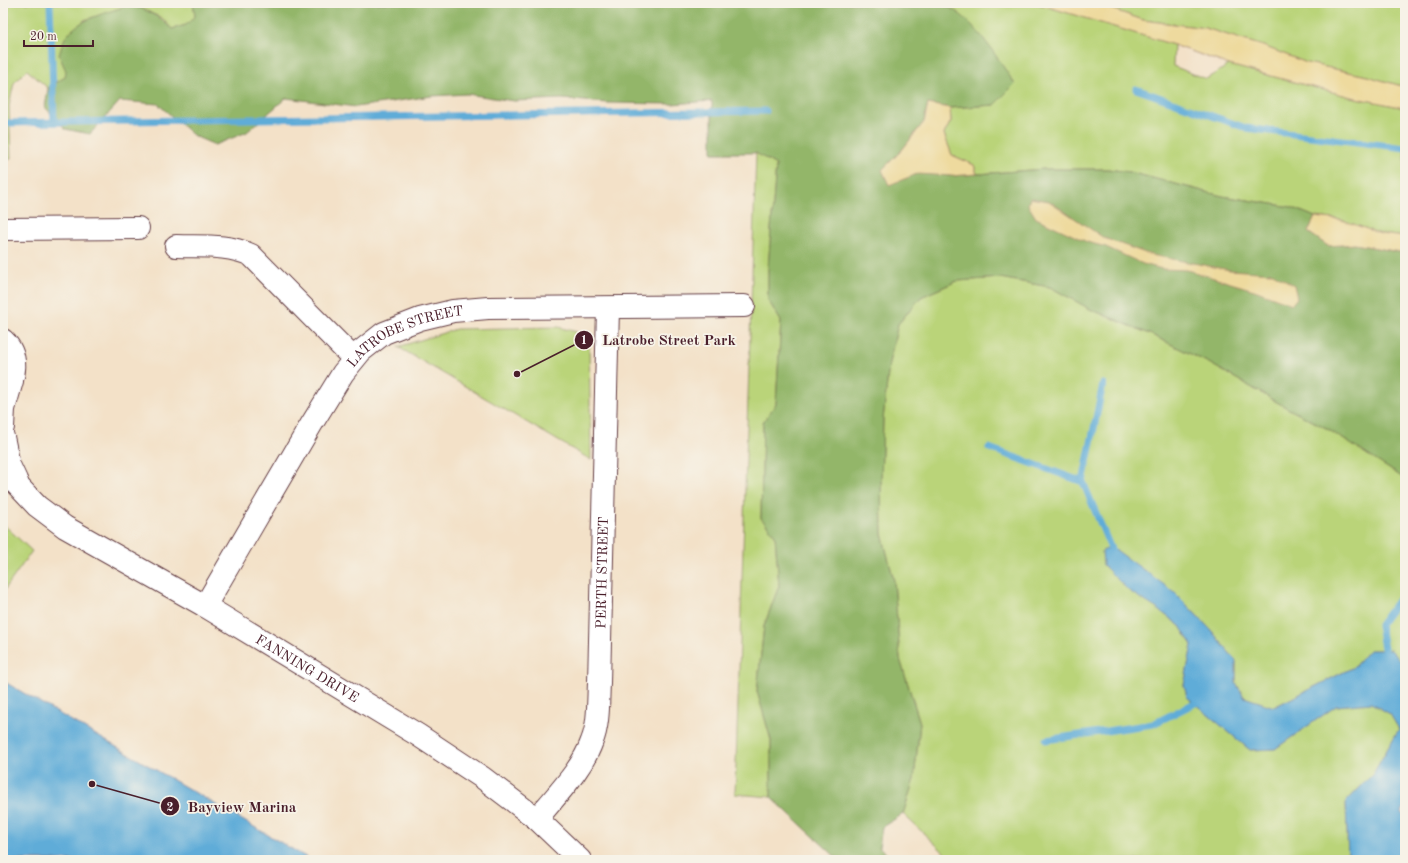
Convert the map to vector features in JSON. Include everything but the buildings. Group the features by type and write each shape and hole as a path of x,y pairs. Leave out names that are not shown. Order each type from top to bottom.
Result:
{"street":[{"path":"3,229 138,228"},
{"path":"176,246 228,247 241,250 251,255 354,358"},
{"name":"LATROBE STREET","path":"205,606 343,373 361,351 390,331 420,319 453,311 488,308 744,306"},
{"name":"PERTH STREET","path":"537,819 579,766 593,740 595,729 599,683 608,308"},
{"path":"3,427 8,386 15,371 14,358 4,340"},
{"name":"FANNING DRIVE","path":"3,437 9,465 14,479 23,492"},
{"name":"FANNING DRIVE","path":"3,470 37,506 65,527 205,606 448,754 483,778 537,819 580,860"}],"green space":[{"path":"3,3 193,3 195,16 186,25 172,29 162,18 130,4 114,11 84,20 65,77 48,88 27,70 14,83 9,106 11,159 3,160"},
{"path":"193,3 938,3 950,8 972,25 991,48 1015,84 994,105 950,108 928,104 924,122 902,150 882,170 952,176 1045,169 1108,169 1129,172 1222,196 1291,207 1315,217 1308,232 1328,246 1355,244 1405,253 1405,479 1326,428 1289,409 1209,363 1152,335 1090,309 1050,287 1000,278 957,281 921,297 898,324 889,363 883,420 881,481 882,534 894,581 900,659 920,723 914,779 903,814 882,827 879,847 893,860 839,860 771,797 771,740 757,691 764,626 779,586 775,535 761,518 763,422 776,404 781,321 768,300 768,269 776,165 756,153 712,153 712,101 672,104 608,103 562,99 514,101 467,94 432,96 356,107 286,98 247,132 215,145 194,136 158,104 120,101 90,134 65,129 45,107 48,88 65,77 66,71 59,55 63,42 71,31 78,25 95,16 130,4 152,14 172,29 186,25 195,16"},
{"path":"938,3 1035,3 1174,45 1173,66 1206,79 1229,65 1351,97 1405,108 1405,237 1381,234 1342,220 1315,217 1291,207 1222,196 1129,172 1108,169 1045,169 977,174 974,165 952,155 944,134 951,121 950,108 994,105 948,6"},
{"path":"1094,3 1405,3 1405,87 1367,76 1307,63 1263,46 1205,28 1143,20"},
{"path":"756,153 776,165 768,269 768,300 781,321 776,404 763,422 761,518 775,535 779,586 764,626 757,691 771,740 771,797 735,794"},
{"path":"1000,278 1050,287 1090,309 1152,335 1209,363 1289,409 1326,428 1405,479 1405,665 1391,650 1369,650 1354,667 1274,707 1244,697 1236,683 1236,661 1210,629 1174,592 1159,610 1180,626 1192,645 1184,685 1187,697 1250,750 1275,749 1336,706 1371,703 1390,714 1399,729 1373,774 1346,802 1348,860 952,860 903,814 914,779 920,723 900,659 894,581 882,534 881,481 883,420 889,363 898,324 921,297 957,281"},
{"path":"558,327 577,332 589,344 591,460 398,347 456,329"},
{"path":"3,524 32,551 3,592"}],"sand":[{"path":"1035,3 1094,3 1143,20 1205,28 1263,46 1307,63 1367,76 1405,87 1405,108 1351,97 1229,65 1174,45"},
{"path":"928,104 950,108 951,121 944,134 952,155 974,165 977,174 952,176 917,174 889,185 882,170 902,150 924,122"},
{"path":"1030,198 1049,201 1104,238 1151,255 1230,270 1273,273 1294,285 1297,298 1292,304 1254,290 1187,270 1162,269 1143,264 1106,247 1087,242 1036,218 1028,205"},
{"path":"1315,217 1342,220 1381,234 1405,237 1405,253 1355,244 1328,246 1308,232"}],"water":[{"path":"1112,547 1174,592 1210,629 1236,661 1236,683 1244,697 1274,707 1354,667 1369,650 1391,650 1405,665 1405,806 1402,812 1405,816 1405,860 1348,860 1346,802 1373,774 1399,729 1390,714 1371,703 1336,706 1275,749 1250,750 1187,697 1184,685 1192,645 1180,626 1159,610 1129,591 1103,565 1102,551"},
{"path":"3,681 311,860 3,860"}],"waterway":[{"path":"50,3 54,122"},
{"path":"1136,89 1246,128 1405,148"},
{"path":"5,123 766,111"},
{"path":"1103,384 1083,482 1114,556"},
{"path":"989,448 1083,482"},
{"path":"1386,660 1380,625 1405,591"},
{"path":"1046,740 1153,724 1203,699"}],"place":[{"name":"Latrobe Street Park","path":"517,374"},
{"name":"Bayview Marina","path":"92,784"}]}
